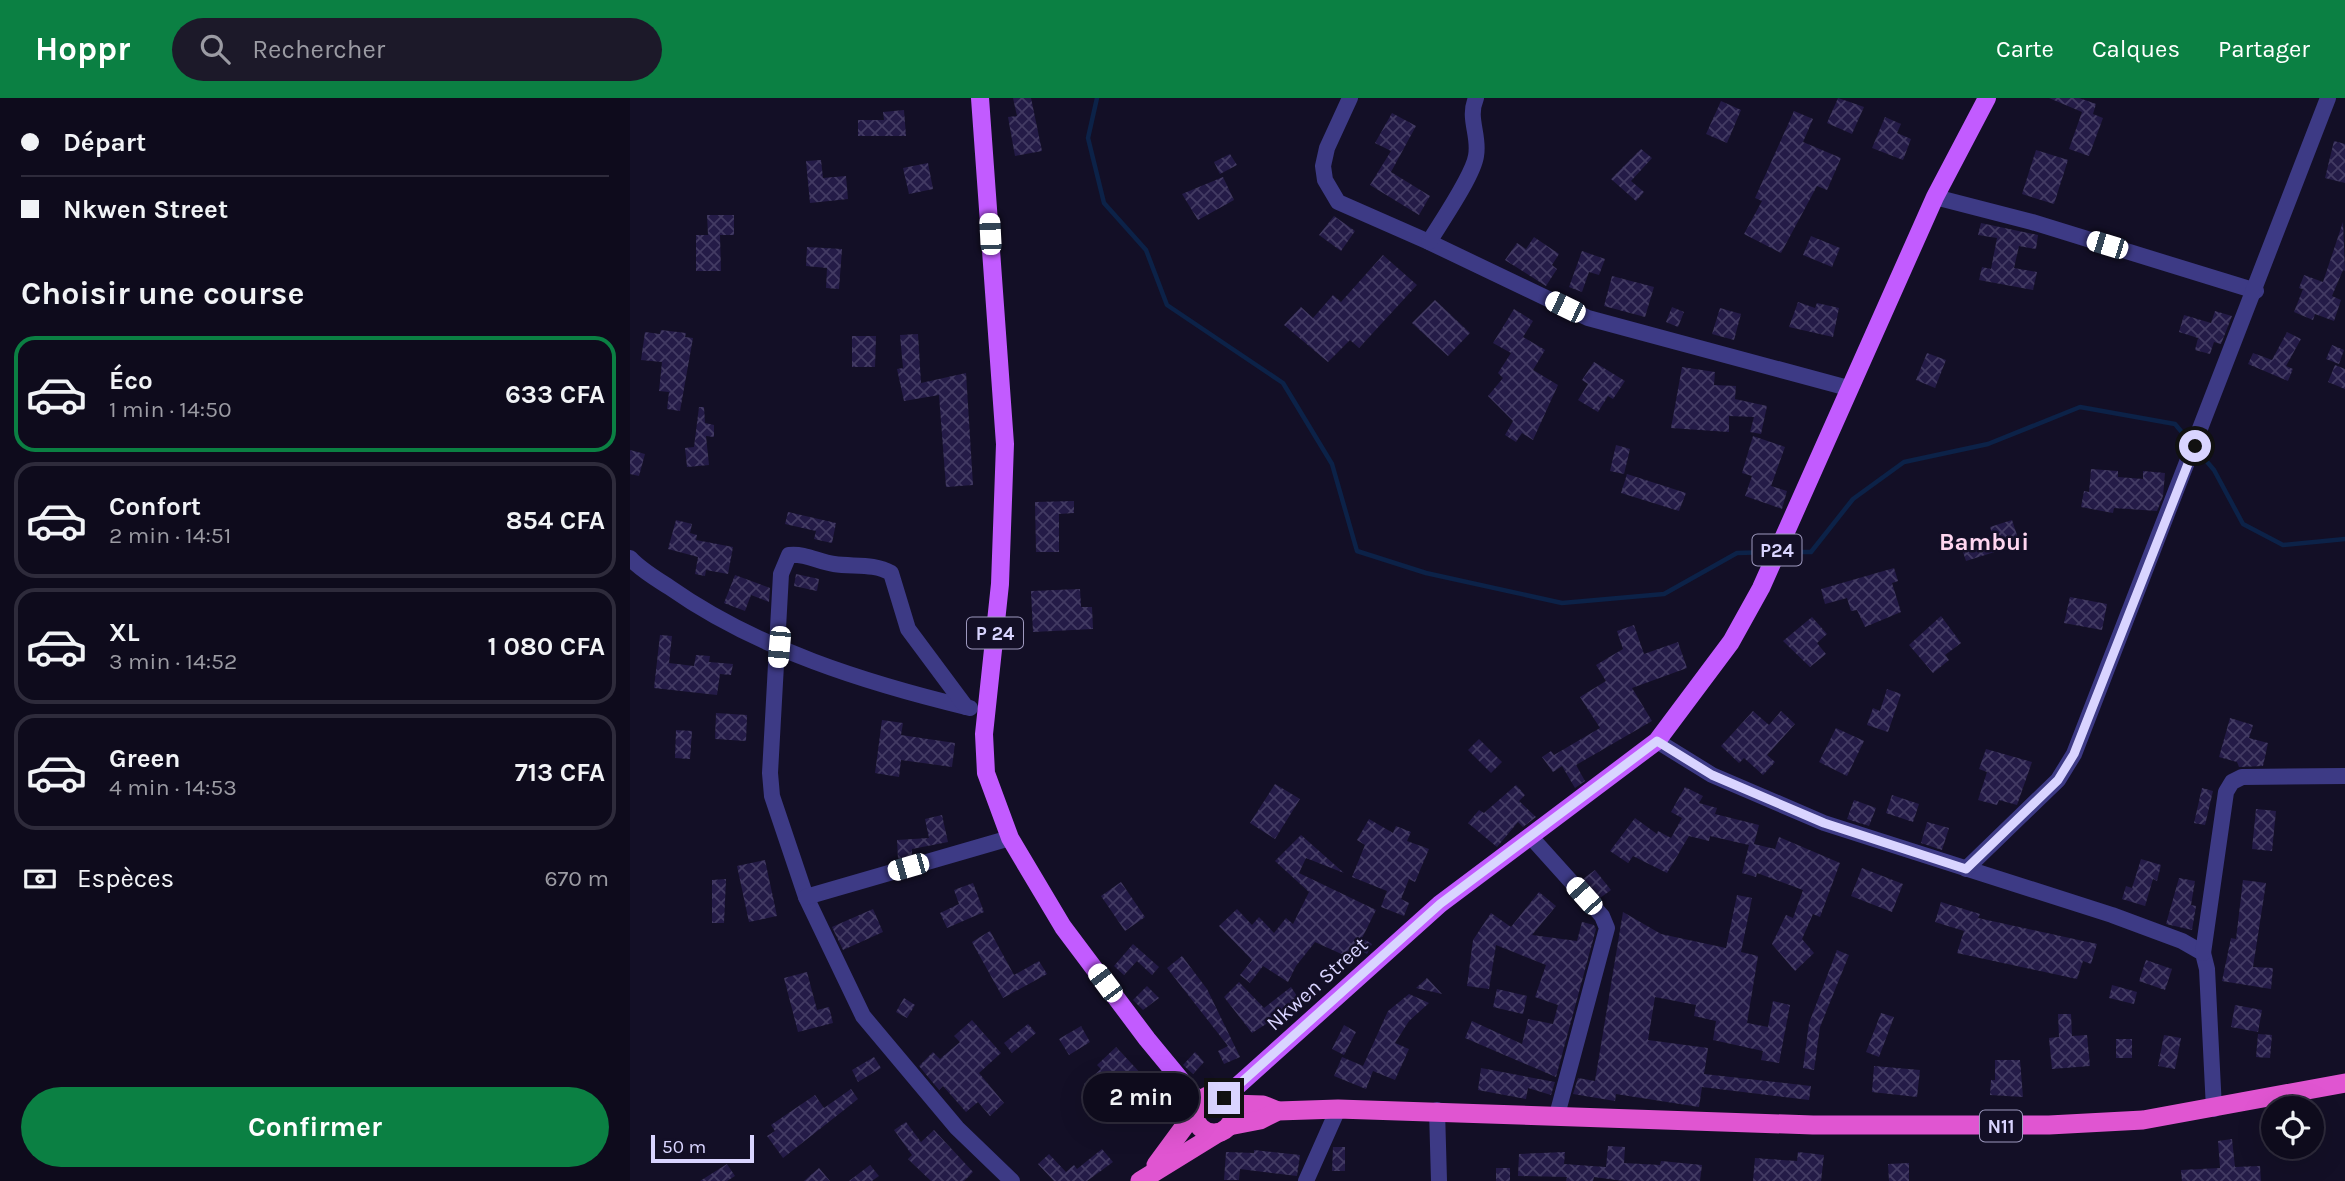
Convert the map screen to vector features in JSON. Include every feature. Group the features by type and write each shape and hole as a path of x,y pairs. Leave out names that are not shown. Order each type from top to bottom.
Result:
{"highway":[{"name":"N11","path":"1227,1101 1263,1105 1278,1111 1437,1110 1813,1125 1994,1126 2143,1121 2214,1110 2345,1083"},
{"path":"1213,1095 1227,1101 1233,1112 1224,1129 1145,1178 1197,1107 1213,1095"},
{"path":"1197,1107 1201,1128 1224,1129"},
{"name":"N11","path":"1224,1129 1260,1121 1278,1111"}],"main road":[{"name":"P 24","path":"980,98 1005,444 1000,584 986,712 986,773 1010,838 1063,927 1197,1107"},
{"name":"P24","path":"1530,836 1657,741 1737,631 1761,588 1935,197 1987,98"},
{"name":"Nkwen Street","path":"1227,1101 1440,904 1530,836"}],"street":[{"path":"1350,98 1327,148 1323,166 1325,180 1338,202 1588,318 1848,388"},
{"path":"1429,242 1476,161 1478,144 1471,118 1476,98"},
{"path":"1966,869 2058,780 2074,754 2256,291 2328,98"},
{"path":"1935,197 2032,222 2256,291"},
{"path":"966,707 908,629 891,572 885,569 833,564 798,554 789,555 781,574 779,647 769,773 772,796 806,897 863,1016 957,1128 1012,1181"},
{"path":"630,558 697,607 779,647 905,693 986,712"},
{"path":"1657,741 1712,775 1824,823 2112,915 2182,941 2203,953"},
{"path":"2214,1110 2207,969 2203,953 2218,829 2226,792 2232,782 2242,777 2345,776"},
{"path":"1530,836 1602,916 1608,928 1557,1115"},
{"path":"806,897 1010,838"},
{"path":"1306,1181 1338,1109"},
{"path":"1437,1110 1439,1181"}],"building":[{"path":"1013,98 1031,98 1042,151 1015,156 1008,117 1017,116"},
{"path":"1838,98 1864,107 1852,134 1827,123"},
{"path":"2049,98 2079,98 2096,104 2093,114 2103,118 2089,156 2069,149 2082,112"},
{"path":"1721,101 1741,110 1727,143 1706,134"},
{"path":"904,110 906,136 858,136 858,120 884,120 883,112"},
{"path":"1794,111 1813,119 1803,142 1841,158 1827,190 1817,186 1781,253 1744,234 1762,201 1755,198"},
{"path":"1392,113 1416,126 1391,172 1430,196 1419,215 1370,185 1391,151 1375,143"},
{"path":"1885,117 1901,124 1897,133 1911,139 1903,160 1872,148"},
{"path":"2334,141 2345,144 2345,183 2325,178"},
{"path":"1641,149 1652,158 1631,181 1644,192 1636,201 1611,179"},
{"path":"2036,150 2068,160 2054,204 2022,194"},
{"path":"1230,154 1237,165 1220,174 1214,162"},
{"path":"821,160 823,178 846,176 848,199 810,203 806,161"},
{"path":"928,163 933,189 909,194 903,168"},
{"path":"1223,177 1234,200 1198,220 1182,194"},
{"path":"707,215 734,215 734,235 720,235 721,271 696,271 696,235 708,235"},
{"path":"1334,216 1355,231 1341,251 1319,235"},
{"path":"2343,222 2345,271 2343,270 2332,296 2341,300 2334,321 2315,314 2313,320 2294,312 2303,289 2299,288 2304,275 2323,282"},
{"path":"1981,223 2038,235 2036,249 2019,246 2014,268 2037,272 2033,290 1979,280 1982,267 1991,269 1997,238 1978,235"},
{"path":"1811,236 1840,248 1832,267 1803,255"},
{"path":"1534,237 1559,254 1552,265 1557,269 1546,286 1505,260 1517,243 1526,249"},
{"path":"807,247 842,249 839,289 826,288 827,268 806,266"},
{"path":"1582,251 1605,259 1599,275 1589,272 1582,292 1569,287"},
{"path":"1383,255 1417,285 1359,348 1350,340 1328,362 1284,325 1301,307 1313,318 1333,295 1341,302"},
{"path":"1612,276 1654,287 1645,317 1604,306"},
{"path":"1435,300 1470,333 1448,356 1412,323"},
{"path":"1798,302 1815,308 1817,303 1839,308 1833,337 1789,327"},
{"path":"1672,307 1684,312 1678,327 1666,322"},
{"path":"1720,308 1741,314 1734,340 1712,334"},
{"path":"1514,309 1533,321 1523,337 1545,350 1533,370 1558,385 1533,440 1522,433 1516,442 1505,435 1513,421 1488,396 1503,378 1498,373 1511,353 1493,343"},
{"path":"2215,311 2232,316 2221,344 2214,342 2210,354 2195,350 2198,338 2179,332 2184,315 2211,323"},
{"path":"661,330 686,333 685,337 693,338 680,411 667,409 669,392 659,391 662,362 641,360 645,332 660,334"},
{"path":"2287,332 2301,339 2286,366 2293,369 2288,381 2248,364 2253,353 2272,360"},
{"path":"918,334 921,383 966,373 973,485 946,487 939,395 904,401 897,369 903,368 900,335"},
{"path":"852,336 876,336 875,367 852,367"},
{"path":"2332,345 2344,350 2339,364 2326,359"},
{"path":"1927,353 1946,360 1935,388 1916,380"},
{"path":"1594,362 1625,381 1613,399 1608,396 1598,412 1578,400 1588,384 1582,380"},
{"path":"2335,365 2345,369 2345,389 2328,382"},
{"path":"1682,367 1715,372 1714,385 1736,386 1735,399 1767,406 1761,434 1750,432 1754,417 1729,416 1729,432 1671,428"},
{"path":"699,407 704,407 705,423 714,425 714,437 706,436 709,465 687,467 685,448 694,447"},
{"path":"1753,436 1785,447 1771,486 1787,491 1782,509 1745,496 1752,476 1742,473"},
{"path":"1616,445 1630,449 1624,474 1610,471"},
{"path":"630,450 645,454 639,476 630,474"},
{"path":"2091,469 2118,471 2118,477 2143,479 2143,471 2165,473 2163,496 2157,511 2114,508 2113,513 2081,507 2084,491 2089,492"},
{"path":"1627,474 1686,493 1679,511 1621,493"},
{"path":"1074,501 1074,513 1059,514 1059,552 1036,552 1035,502"},
{"path":"788,512 836,523 832,543 814,539 816,531 785,524"},
{"path":"676,520 692,524 690,533 697,535 696,540 733,547 728,574 706,570 705,576 695,574 698,557 668,549"},
{"path":"2012,520 2020,544 1966,561 1961,546 1993,536 1990,527"},
{"path":"1894,568 1898,581 1892,583 1901,612 1865,627 1857,610 1851,611 1847,598 1825,604 1821,589"},
{"path":"796,574 819,579 817,591 794,586"},
{"path":"735,575 770,588 769,602 751,595 745,611 724,603"},
{"path":"1080,589 1081,607 1092,607 1093,629 1033,632 1031,591"},
{"path":"2070,597 2107,604 2102,630 2064,623"},
{"path":"1941,616 1961,643 1945,655 1949,660 1933,673 1909,645"},
{"path":"1812,617 1827,634 1817,643 1826,654 1810,667 1783,641"},
{"path":"1634,625 1644,654 1678,642 1687,668 1632,688 1652,721 1576,765 1585,781 1575,788 1562,766 1553,772 1542,757 1551,751 1554,755 1600,728 1580,697 1606,681 1596,665 1623,649 1617,631"},
{"path":"660,635 672,636 669,663 694,666 696,655 710,656 709,662 733,664 731,675 720,674 717,695 654,688"},
{"path":"1887,689 1901,694 1888,732 1867,725 1873,708 1880,711"},
{"path":"1753,711 1769,725 1781,711 1795,724 1767,755 1775,762 1763,775 1744,758 1739,763 1721,746"},
{"path":"716,713 747,715 746,741 715,739"},
{"path":"2230,718 2253,725 2249,738 2268,743 2263,766 2239,767 2237,762 2219,757"},
{"path":"882,720 903,723 901,735 955,743 952,767 901,760 899,777 875,773"},
{"path":"1836,728 1864,741 1847,776 1819,762"},
{"path":"676,730 692,731 690,759 675,758"},
{"path":"1479,739 1502,762 1491,773 1468,750"},
{"path":"1986,749 2032,762 2017,805 1999,800 1997,805 1978,800 1987,772 1979,769"},
{"path":"1275,784 1300,799 1275,839 1250,823"},
{"path":"1516,785 1525,795 1519,801 1536,817 1523,827 1518,822 1497,847 1468,823 1479,810 1484,813"},
{"path":"1685,787 1703,796 1699,803 1717,808 1715,814 1759,825 1754,844 1775,849 1779,837 1840,863 1820,917 1813,914 1802,939 1814,953 1795,971 1772,944 1786,915 1793,918 1803,890 1757,873 1756,877 1742,873 1749,845 1710,836 1709,841 1689,836 1667,873 1633,856 1628,863 1610,851 1635,818 1657,834 1658,831 1671,838 1682,818 1671,812"},
{"path":"2202,788 2213,791 2205,825 2194,823"},
{"path":"1892,795 1919,804 1913,822 1886,813"},
{"path":"1854,800 1876,808 1869,826 1847,819"},
{"path":"2256,809 2276,811 2272,851 2252,849"},
{"path":"942,815 948,842 912,849 912,855 898,859 897,840 929,838 925,819"},
{"path":"1369,819 1393,833 1396,826 1411,832 1407,841 1429,849 1415,882 1409,879 1401,899 1409,903 1404,916 1381,907 1387,891 1352,877 1365,845 1357,840"},
{"path":"1927,822 1949,828 1942,850 1921,843"},
{"path":"1301,835 1344,873 1306,858 1299,873 1376,910 1362,938 1372,944 1367,954 1354,947 1348,957 1315,942 1296,966 1288,982 1263,966 1250,983 1240,975 1252,960 1219,926 1237,909 1252,925 1259,917 1274,933 1286,918 1293,924 1309,892 1275,861"},
{"path":"2141,859 2161,865 2157,881 2153,879 2145,906 2122,899 2126,886 2132,888"},
{"path":"765,860 777,916 749,922 737,866"},
{"path":"1862,868 1903,884 1892,912 1851,896"},
{"path":"1595,870 1611,890 1600,898 1583,879"},
{"path":"2179,878 2195,881 2191,905 2196,906 2192,930 2166,924"},
{"path":"726,879 724,923 712,923 712,880"},
{"path":"2243,880 2266,883 2253,967 2273,968 2271,989 2222,981 2231,938 2236,939"},
{"path":"1121,882 1145,917 1125,931 1101,896"},
{"path":"973,883 984,912 947,928 940,913 959,904 954,890"},
{"path":"1539,892 1556,906 1532,935 1577,941 1582,922 1594,925 1596,929 1556,1077 1465,1038 1472,1021 1522,1044 1528,1019 1553,1024 1558,1005 1535,997 1546,965 1496,945 1489,989 1467,986 1473,940 1491,913 1511,927"},
{"path":"1737,895 1752,898 1741,952 1758,956 1747,1023 1768,1027 1773,1001 1790,1005 1779,1063 1761,1060 1763,1051 1713,1040 1716,1021 1694,1016 1696,1005 1655,997 1648,1040 1708,1048 1704,1074 1811,1086 1809,1100 1702,1087 1699,1107 1616,1094 1615,1101 1573,1094 1578,1078 1595,1081 1623,912 1661,934 1726,948"},
{"path":"1941,902 1980,914 1978,918 2097,944 2091,964 2083,961 2077,979 1957,953 1964,931 1935,922"},
{"path":"873,909 883,932 843,950 832,927"},
{"path":"990,931 1014,975 1039,961 1047,974 1003,998 972,942"},
{"path":"1133,944 1159,967 1152,975 1137,961 1124,975 1114,966"},
{"path":"1837,950 1849,955 1820,1027 1814,1070 1803,1068 1809,1023"},
{"path":"1182,956 1207,989 1240,1057 1224,1064 1218,1051 1228,1046 1167,968"},
{"path":"2146,960 2172,969 2165,990 2139,981"},
{"path":"807,972 817,1010 829,1007 833,1023 798,1032 784,978"},
{"path":"1427,978 1442,994 1416,988"},
{"path":"1239,982 1264,1008 1291,987 1301,1002 1252,1033 1224,997"},
{"path":"2112,985 2137,992 2134,1004 2109,998"},
{"path":"1147,986 1159,998 1143,1010 1133,1000"},
{"path":"1497,989 1527,996 1523,1014 1493,1007"},
{"path":"1409,994 1429,1003 1409,1021 1395,1043 1409,1049 1395,1080 1373,1071 1366,1089 1334,1076 1342,1057 1363,1066 1388,1011"},
{"path":"904,998 915,1005 907,1018 896,1012"},
{"path":"2235,1005 2262,1010 2258,1032 2231,1027"},
{"path":"1881,1013 1894,1017 1879,1057 1866,1052"},
{"path":"2058,1014 2071,1014 2072,1036 2087,1035 2090,1066 2052,1069 2049,1038 2059,1037"},
{"path":"972,1020 1001,1053 979,1073 1004,1103 990,1116 978,1102 966,1112 943,1086 939,1090 919,1066 933,1052 940,1059 960,1042 954,1036"},
{"path":"1028,1024 1036,1033 1012,1053 1004,1043"},
{"path":"1344,1025 1356,1032 1344,1055 1332,1049"},
{"path":"1081,1026 1090,1042 1069,1055 1059,1039"},
{"path":"2258,1034 2272,1035 2270,1058 2256,1057"},
{"path":"2164,1035 2181,1038 2175,1069 2158,1066"},
{"path":"2116,1039 2132,1039 2132,1058 2116,1058"},
{"path":"1116,1047 1145,1078 1129,1093 1140,1105 1129,1115 1118,1103 1109,1111 1084,1084 1101,1069 1097,1065"},
{"path":"1195,1052 1204,1062 1193,1074 1183,1065"},
{"path":"874,1057 881,1068 858,1082 852,1070"},
{"path":"1995,1060 2020,1060 2023,1097 1990,1095 1991,1080 1995,1080"},
{"path":"1874,1066 1920,1070 1917,1097 1872,1092"},
{"path":"1481,1068 1555,1082 1551,1095 1528,1088 1526,1099 1478,1090"},
{"path":"851,1089 858,1099 783,1158 767,1136 775,1131 771,1125 815,1095 824,1108"},
{"path":"906,1122 921,1142 934,1130 973,1172 964,1181 931,1181 908,1159 912,1155 894,1130"},
{"path":"2232,1139 2235,1167 2260,1166 2261,1181 2182,1181 2181,1170 2220,1168 2218,1141"},
{"path":"1608,1146 1625,1147 1624,1163 1660,1165 1661,1161 1702,1165 1700,1181 1624,1181 1594,1177 1593,1181 1566,1181 1567,1177 1518,1176 1519,1154 1565,1152 1564,1164 1606,1167"},
{"path":"1333,1147 1345,1147 1345,1171 1332,1171"},
{"path":"1102,1149 1113,1162 1087,1181 1054,1181 1038,1164 1049,1154 1066,1172 1074,1165 1077,1169"},
{"path":"1254,1150 1300,1155 1297,1176 1240,1169 1239,1180 1224,1180 1226,1152 1254,1153"},
{"path":"1798,1152 1824,1155 1821,1181 1753,1181 1755,1158 1797,1161"},
{"path":"1909,1163 1909,1181 1889,1181 1888,1164"},
{"path":"727,1164 735,1176 727,1181 700,1181"},
{"path":"870,1165 879,1176 872,1181 849,1181"},
{"path":"819,1168 830,1181 804,1181"},
{"path":"1496,1168 1510,1168 1510,1181 1496,1181"}],"waterway":[{"path":"1097,98 1088,138 1104,203 1146,250 1167,305 1283,383 1332,464 1357,551 1426,573 1562,603 1664,594 1737,553 1772,552"},
{"path":"1781,552 1811,552 1853,499 1904,462 1988,444 2080,407 2175,424 2191,443"},
{"path":"2197,450 2214,470 2243,524 2283,545 2345,539"}],"district":[{"name":"Bambui","path":"1984,542"}],"route":[{"path":"1224,1098 1440,904 1657,741 1712,775 1824,823 1966,869 2058,780 2074,754 2195,446"}]}
